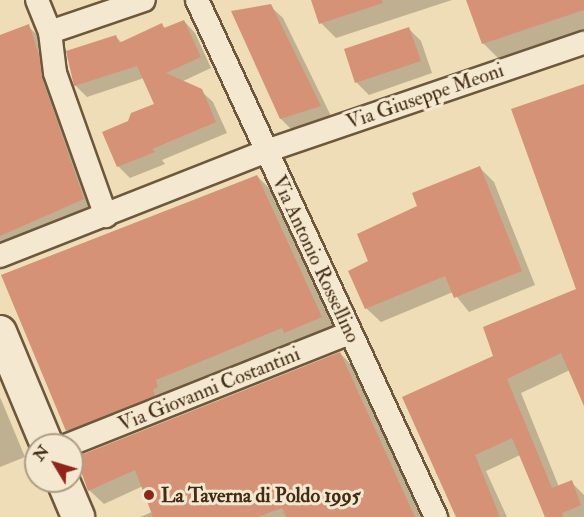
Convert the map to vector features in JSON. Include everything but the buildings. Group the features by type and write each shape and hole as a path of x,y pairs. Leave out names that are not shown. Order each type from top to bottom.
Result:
{"street":[{"path":"37,0 50,32 55,73 106,216"},
{"path":"50,32 144,0"},
{"name":"Via Antonio Rossellino","path":"197,0 436,517"},
{"name":"Via Giuseppe Meoni","path":"0,256 266,151 584,43"},
{"path":"0,332 42,433"},
{"name":"Via Giovanni Costantini","path":"84,439 350,333"},
{"path":"66,493 72,515"}],"place":[{"name":"La Taverna di Poldo 1995","path":"149,495"}]}
